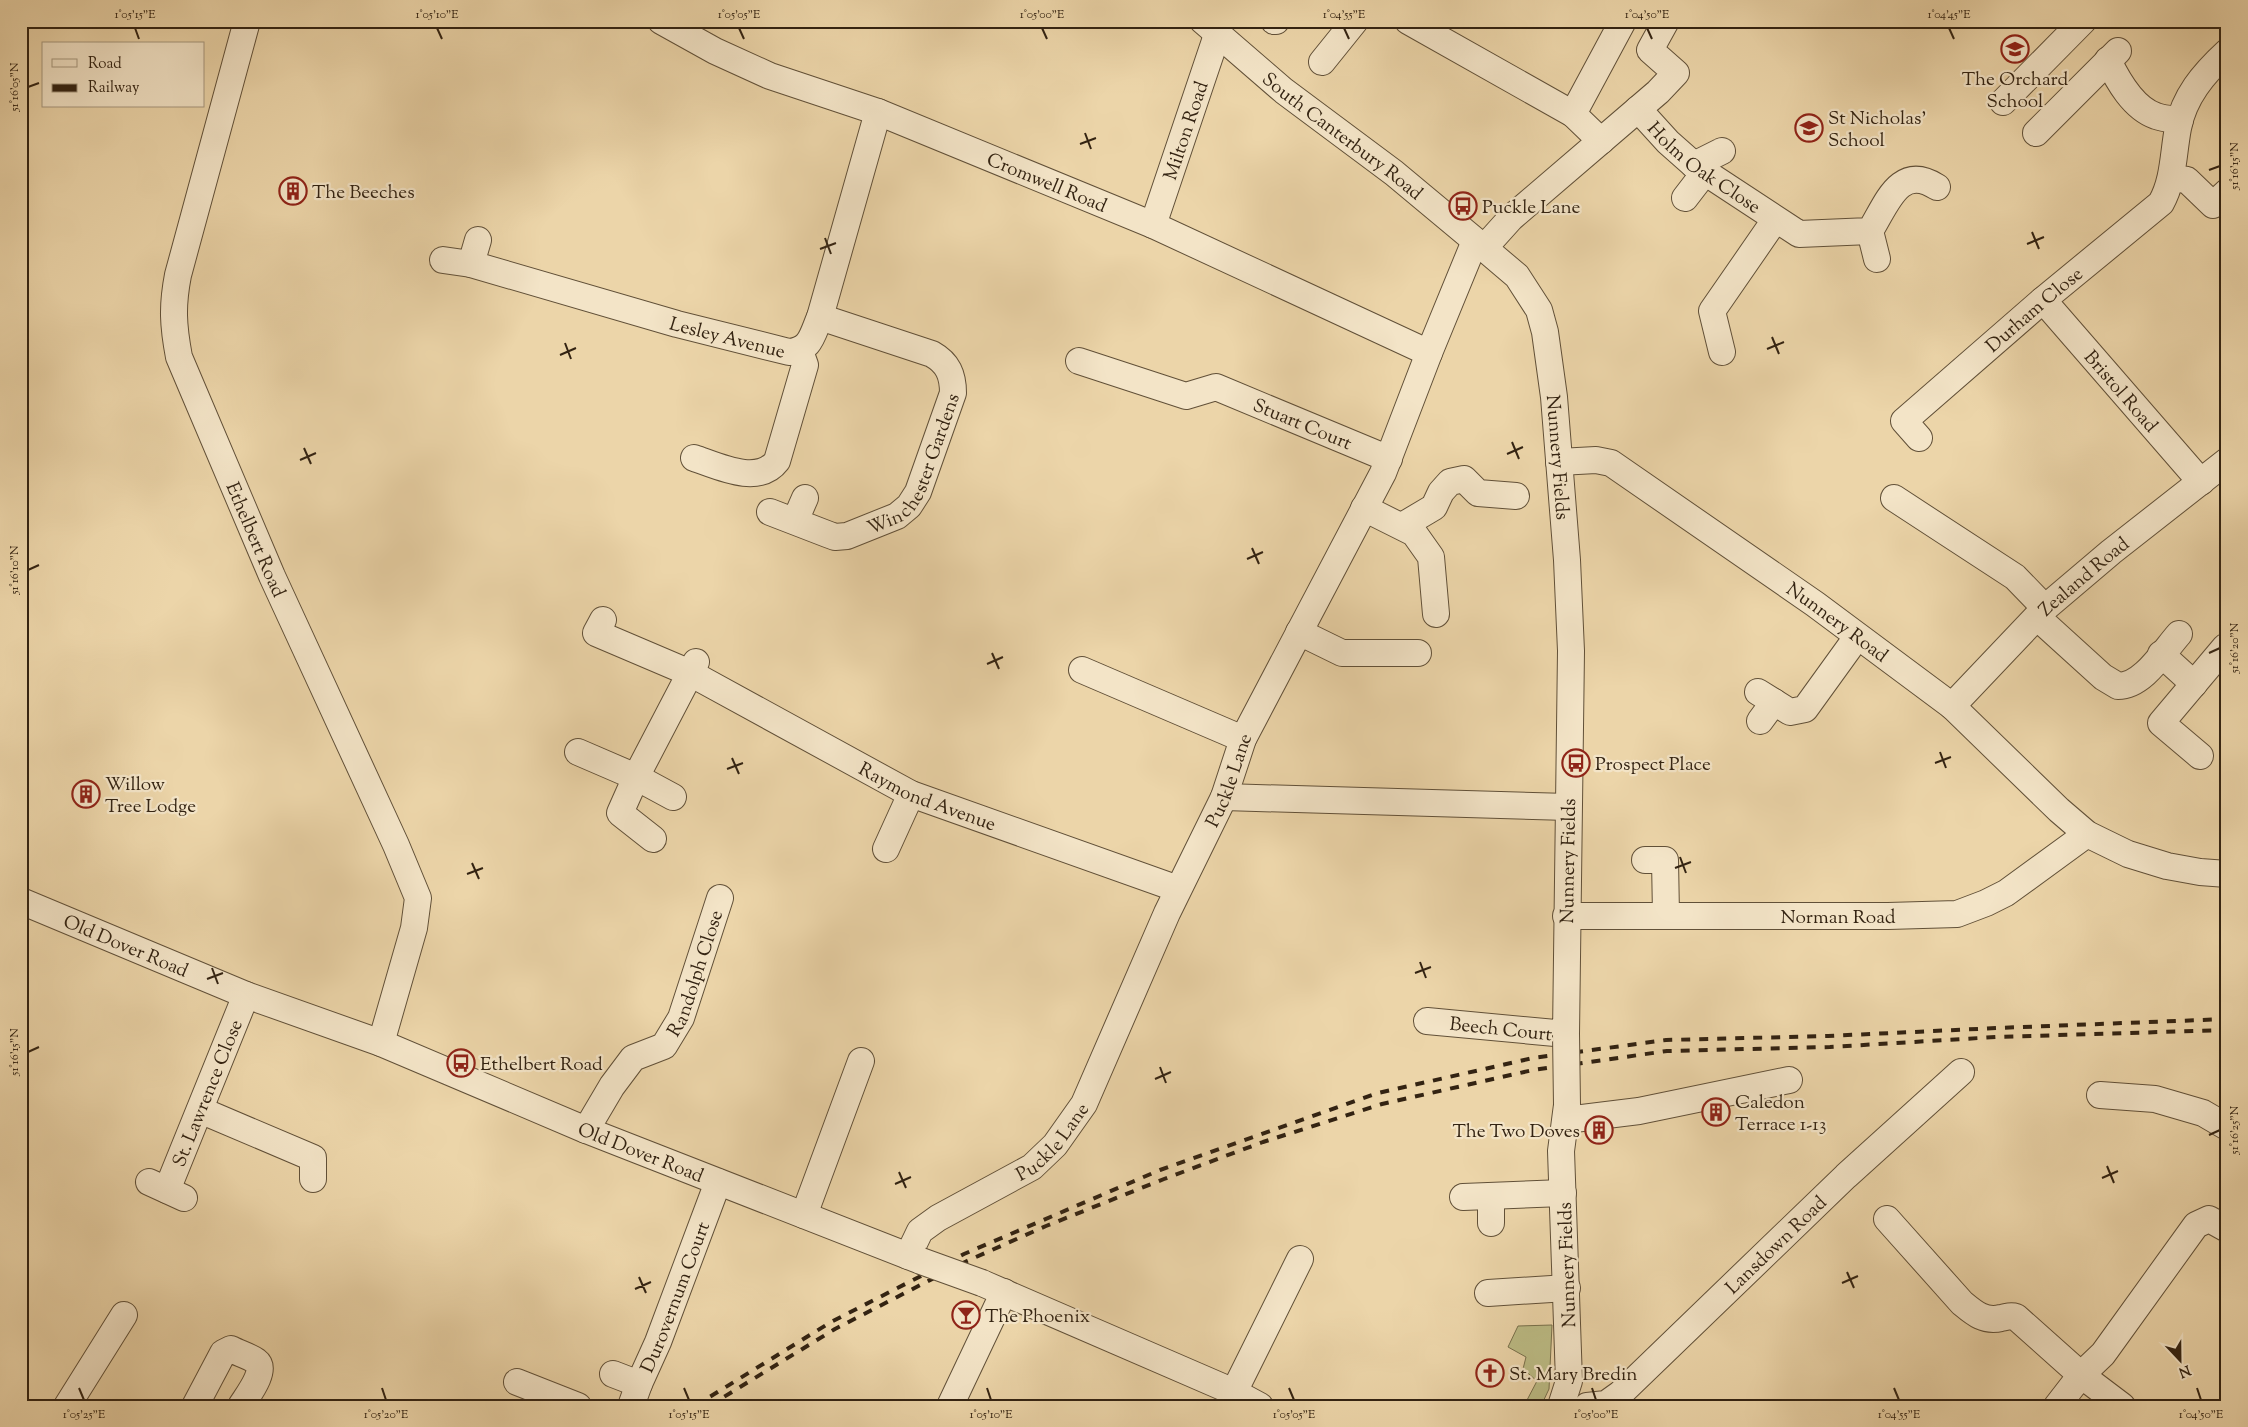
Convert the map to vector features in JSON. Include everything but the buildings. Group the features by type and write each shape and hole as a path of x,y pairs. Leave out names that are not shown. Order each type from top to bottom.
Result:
{"street":[{"name":"Ethelbert Road","path":"247,21 178,275 173,304 174,328 179,356 272,576 396,845 418,898 414,928 381,1043"},
{"name":"Cromwell Road","path":"661,21 715,51 770,76 878,112 1153,225 1429,353"},
{"path":"1322,62 1355,21"},
{"path":"1408,21 1573,114 1601,141"},
{"path":"1573,114 1622,21"},
{"name":"Puckle Lane","path":"914,1258 920,1231 938,1218 1032,1167 1055,1145 1084,1104 1178,889 1224,797 1243,739 1388,459 1429,353 1480,244 1638,110 1676,73 1650,50 1666,21"},
{"path":"2003,102 2083,21"},
{"name":"Milton Road","path":"1153,225 1210,28"},
{"name":"South Canterbury Road","path":"1210,28 1284,90 1394,173 1480,244"},
{"name":"Durham Close","path":"1919,438 1904,421 2043,300 2161,203 2171,178 2180,120 2188,99 2198,83 2227,52"},
{"path":"2036,133 2113,56 2117,78 2129,95 2145,110 2157,116 2180,120"},
{"name":"Holm Oak Close","path":"1638,110 1668,142 1699,169 1799,234 1870,231"},
{"name":"Lesley Avenue","path":"443,260 474,252 677,324 789,352 800,351 808,345 820,317 878,112"},
{"path":"1685,198 1699,169 1722,150"},
{"path":"2171,178 2188,180 2214,205 2227,192"},
{"path":"1877,259 1870,231 1899,184 1911,179 1928,181 1937,187"},
{"name":"Holm Oak Close","path":"1722,352 1712,311 1776,220"},
{"name":"Nunnery Fields","path":"1480,244 1517,276 1539,310 1545,332 1554,397 1571,651 1566,916 1567,1112 1562,1151 1563,1193 1569,1380 1585,1405"},
{"name":"Bristol Road","path":"2043,300 2200,482"},
{"name":"Winchester Gardens","path":"770,512 800,510 827,534 836,537 847,536 897,516 909,506 918,492 953,393 953,381 949,368 942,359 820,317"},
{"path":"694,458 732,471 761,473 770,469 777,461 805,365 800,351"},
{"name":"Stuart Court","path":"1079,361 1186,396 1216,387 1388,459"},
{"name":"Nunnery Road","path":"1559,462 1596,460 1611,463 1814,604 1952,706 2059,810 2087,834 2128,854 2167,866 2200,872 2227,874"},
{"name":"Zealand Road","path":"1952,706 2041,613 2111,552 2227,461"},
{"path":"1402,526 1434,507 1441,492 1450,482 1464,479 1478,493 1516,496"},
{"path":"1894,498 2016,577 2041,613 2103,677 2118,686 2132,683 2147,671 2178,634"},
{"path":"1364,508 1414,533 1431,557 1436,614"},
{"name":"Raymond Avenue","path":"603,620 596,633 693,667 911,794 1178,889"},
{"path":"1298,632 1342,653 1418,652"},
{"path":"1764,705 1790,712 1805,708 1857,637"},
{"path":"2200,756 2161,723 2225,647 2227,648"},
{"path":"2161,654 2194,684"},
{"path":"653,839 620,814 636,777 693,667"},
{"path":"1082,670 1243,739"},
{"path":"578,752 636,777 673,796"},
{"path":"886,849 911,794"},
{"path":"1224,797 1568,807"},
{"name":"Norman Road","path":"1566,916 1888,916 1957,914 2006,893 2087,834"},
{"path":"1645,860 1665,860 1666,915"},
{"name":"Randolph Close","path":"586,1130 612,1086 633,1058 664,1046 681,1018 721,896"},
{"name":"Old Dover Road","path":"21,901 246,995 381,1043 586,1130 993,1288 1234,1392 1260,1406"},
{"name":"St. Lawrence Close","path":"167,1190 246,995"},
{"name":"Beech Court","path":"1434,1028 1566,1034"},
{"path":"804,1215 861,1061"},
{"name":"Lansdown Road","path":"1585,1405 1620,1394 1846,1176 1961,1072"},
{"path":"1567,1112 1638,1111 1789,1080"},
{"path":"2100,1095 2155,1099 2204,1113 2227,1127"},
{"path":"200,1110 313,1158 313,1179"},
{"name":"Durovernum Court","path":"613,1374 635,1395 658,1342 718,1182"},
{"path":"1463,1197 1563,1193"},
{"path":"1491,1196 1491,1223"},
{"path":"1887,1219 1962,1303 1976,1314 1991,1319 2010,1315 2016,1317 2081,1375 2122,1406"},
{"path":"2057,1406 2081,1375 2103,1354 2196,1225 2209,1219 2227,1229"},
{"path":"1234,1392 1300,1259"},
{"path":"950,1406 993,1288"},
{"path":"1488,1293 1567,1288"},
{"path":"67,1406 124,1315"},
{"path":"195,1406 222,1353 231,1349 257,1361 261,1368 260,1375 241,1406"},
{"path":"517,1382 578,1406"}],"green space":[{"path":"1552,1325 1549,1389 1541,1406 1511,1406 1513,1402 1526,1402 1537,1381 1523,1369 1526,1357 1508,1347 1518,1326"}],"railway":[{"path":"695,1406 831,1322 964,1254 1160,1170 1378,1093 1533,1058 1666,1040 1828,1036 2227,1019"},
{"path":"709,1406 835,1329 967,1261 1046,1226 1164,1179 1263,1142 1382,1104 1533,1070 1667,1051 1830,1047 1996,1037 2227,1030"}],"place":[{"name":"The Orchard School","path":"2015,49"},
{"name":"St Nicholas' School","path":"1809,128"},
{"name":"The Beeches","path":"293,191"},
{"name":"Puckle Lane","path":"1463,206"},
{"name":"Prospect Place","path":"1576,763"},
{"name":"Willow Tree Lodge","path":"86,794"},
{"name":"Ethelbert Road","path":"461,1063"},
{"name":"Caledon Terrace 1-13","path":"1716,1112"},
{"name":"The Two Doves","path":"1599,1130"},
{"name":"The Phoenix","path":"966,1315"},
{"name":"St. Mary Bredin","path":"1490,1373"}]}
